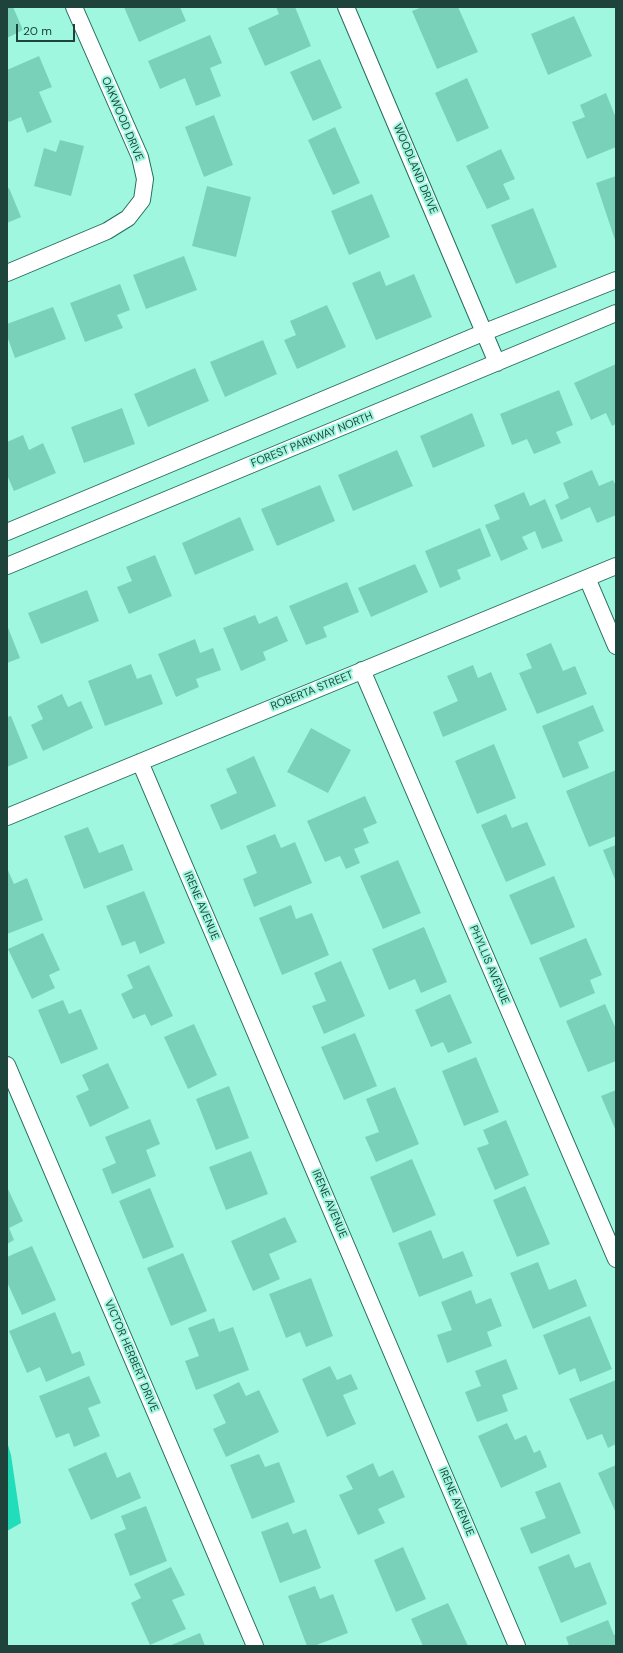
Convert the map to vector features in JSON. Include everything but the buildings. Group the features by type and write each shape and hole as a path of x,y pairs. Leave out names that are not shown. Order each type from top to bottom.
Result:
{"street":[{"name":"OAKWOOD DRIVE","path":"7,273 108,231 128,218 142,200 144,179 140,157 74,7"},
{"name":"WOODLAND DRIVE","path":"346,7 497,363"},
{"path":"7,532 485,332 616,280"},
{"name":"FOREST PARKWAY NORTH","path":"7,566 616,314"},
{"name":"ROBERTA STREET","path":"7,817 616,566"},
{"path":"587,578 616,646"},
{"name":"PHYLLIS AVENUE","path":"362,670 616,1259"},
{"name":"IRENE AVENUE","path":"140,762 517,1646"},
{"name":"VICTOR HERBERT DRIVE","path":"7,1065 255,1646"}],"shaded area":[{"path":"7,1442 11,1455 21,1523 7,1531"}]}
